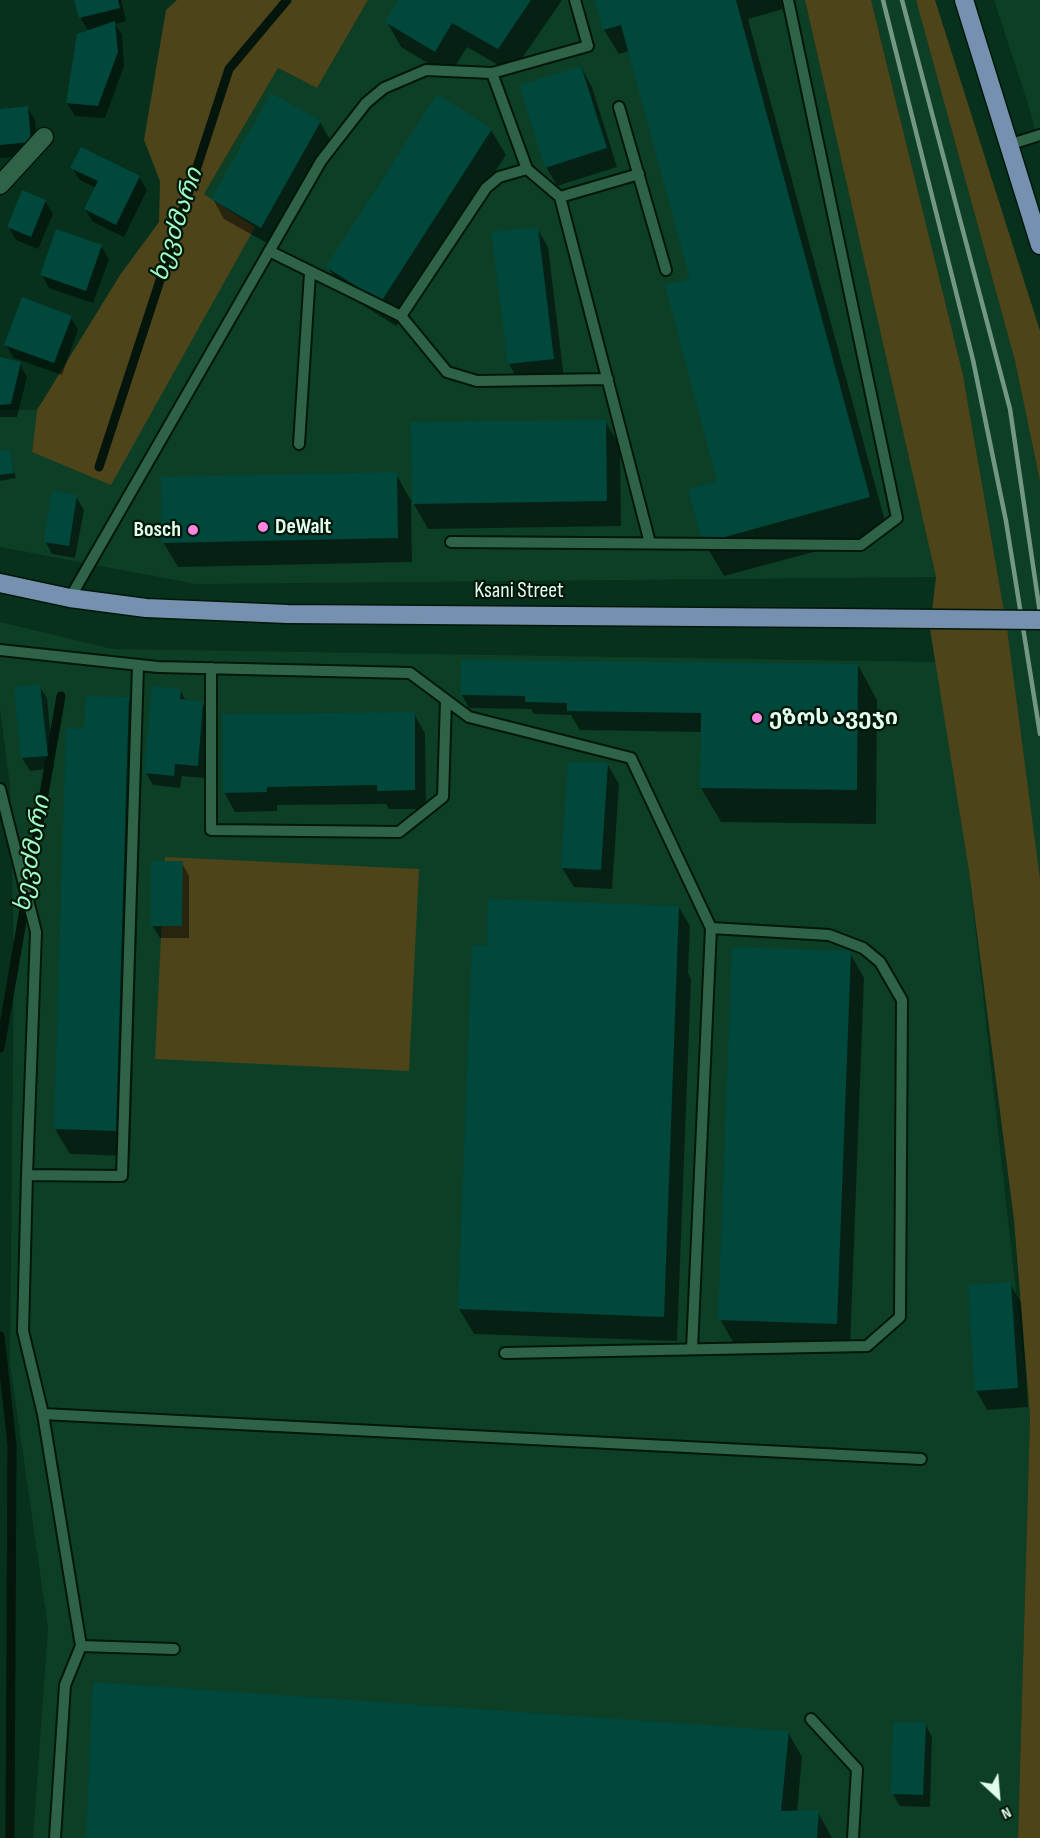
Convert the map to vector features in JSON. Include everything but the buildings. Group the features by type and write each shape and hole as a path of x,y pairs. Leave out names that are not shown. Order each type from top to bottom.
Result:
{"main road":[{"path":"964,0 1040,245"},
{"name":"Ksani Street","path":"0,583 70,598 146,608 288,614 1040,620"}],"street":[{"path":"0,185 44,137"}],"lane":[{"path":"70,598 321,161 366,103 384,88 426,70 492,73 588,46 575,0"},
{"path":"451,542 861,545 897,518 788,0"},
{"path":"492,73 527,169 560,197 650,543"},
{"path":"619,106 666,270"},
{"path":"1008,145 1040,135"},
{"path":"400,316 486,188 499,177 527,169"},
{"path":"560,197 639,174"},
{"path":"269,251 400,316 447,372 477,381 608,379"},
{"path":"299,444 310,273"},
{"path":"0,650 138,666 410,673 469,717 631,758 711,928 692,1349"},
{"path":"27,1175 122,1176 138,666"},
{"path":"211,668 211,830 399,832 443,797 446,700"},
{"path":"0,789 36,932 23,1331 43,1414 81,1646 65,1685 55,1838"},
{"path":"505,1353 867,1346 900,1317 902,1000 898,991 880,962 863,948 828,935 711,928"},
{"path":"43,1414 921,1459"},
{"path":"81,1646 174,1649"},
{"path":"811,1719 857,1769 853,1838"}],"shaded area":[{"path":"177,0 368,0 317,88 278,68 204,194 255,227 111,485 32,452 37,410 120,275 159,222 160,181 144,140 166,10"},
{"path":"368,0 805,0 936,577 196,584 0,547 0,410 37,410 32,452 255,227 204,194 278,68 317,88"},
{"path":"805,0 871,0 963,375 1007,628 1040,878 1040,1838 1018,1838 1030,1417 1014,1220 969,871 930,629 936,577"},
{"path":"871,0 916,0 1015,361 1040,481 1040,878 1007,628 963,375"},
{"path":"916,0 935,0 1040,331 1040,481 1015,361"},
{"path":"994,0 1040,0 1040,147 1029,107"},
{"path":"0,622 112,649 936,662 969,871 1030,1417 1018,1838 33,1838 48,1628 10,1363 14,957 10,785 0,709"},
{"path":"165,857 419,869 409,1071 155,1059"}],"waterway":[{"name":"ხევძმარი","path":"99,467 229,69 287,0"},
{"name":"ხევძმარი","path":"0,1048 61,696"},
{"name":"ხევძმარი","path":"0,1336 12,1445 10,1838"}],"railway":[{"path":"883,0 973,360 1006,521 1040,734"},
{"path":"902,0 1010,409 1040,613"}],"place":[{"name":"DeWalt","path":"263,527"},
{"name":"Bosch","path":"193,530"},
{"name":"ეზოს ავეჯი","path":"757,718"}]}
